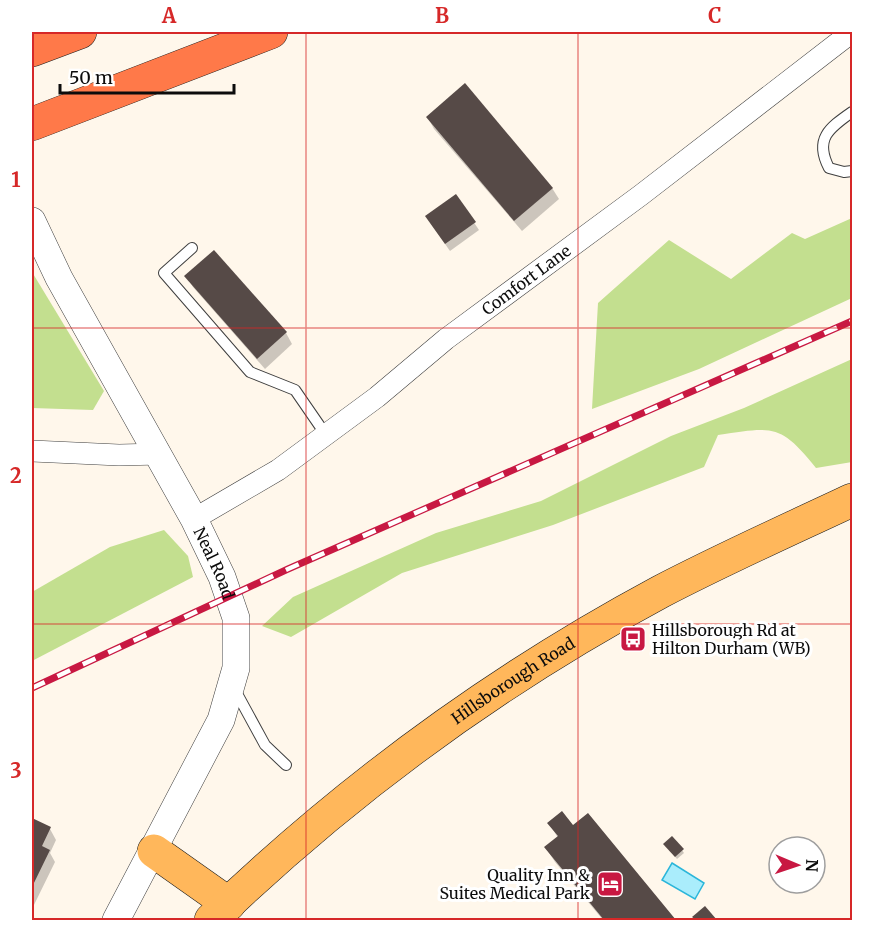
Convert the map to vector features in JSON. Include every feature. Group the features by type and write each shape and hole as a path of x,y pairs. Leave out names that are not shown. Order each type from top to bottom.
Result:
{"highway":[{"path":"32,124 271,32"}],"main road":[{"name":"Hillsborough Road","path":"220,912 338,808 405,754 533,667 661,592 852,500"},
{"path":"154,851 220,912"}],"street":[{"name":"Comfort Lane","path":"194,519 278,470 326,435 386,390 446,339 641,195 852,32"},
{"name":"Neal Road","path":"32,221 60,278 160,454 194,519 231,598 237,645 232,684 216,731 116,921"},
{"path":"32,451 118,455 160,454"}],"lane":[{"path":"852,112 834,125 824,139 822,154 829,168 844,172 852,171"},
{"path":"192,248 164,273 250,372 295,390 326,435"},
{"path":"232,684 265,745 286,765"}],"green space":[{"path":"852,218 852,298 699,369 592,409 598,303 669,240 731,279 792,233 805,239"},
{"path":"32,272 104,391 93,410 32,408"},
{"path":"852,359 852,462 816,468 793,443 774,432 751,430 718,435 704,467 553,525 402,573 291,637 262,626 293,597 436,533 541,501 671,436 744,408"},
{"path":"164,530 188,556 193,577 32,661 32,592 110,547"}],"water":[{"path":"672,863 704,883 695,899 662,880"}],"building":[{"path":"465,83 553,188 514,221 426,117"},
{"path":"456,194 476,222 445,244 425,216"},
{"path":"214,250 287,332 257,359 184,276"},
{"name":"Quality Inn & Suites Medical Park","path":"562,811 573,825 588,813 676,920 604,920 544,847 558,836 547,823"},
{"path":"32,818 51,827 42,846 50,850 32,887"},
{"path":"672,836 684,849 675,857 663,844"},
{"path":"705,906 717,920 696,920 692,917"}],"railway":[{"path":"32,688 288,569 852,321"}],"place":[{"name":"Hillsborough Rd at Hilton Durham (WB)","path":"633,639"},
{"name":"Quality Inn & Suites Medical Park","path":"610,884"}]}
